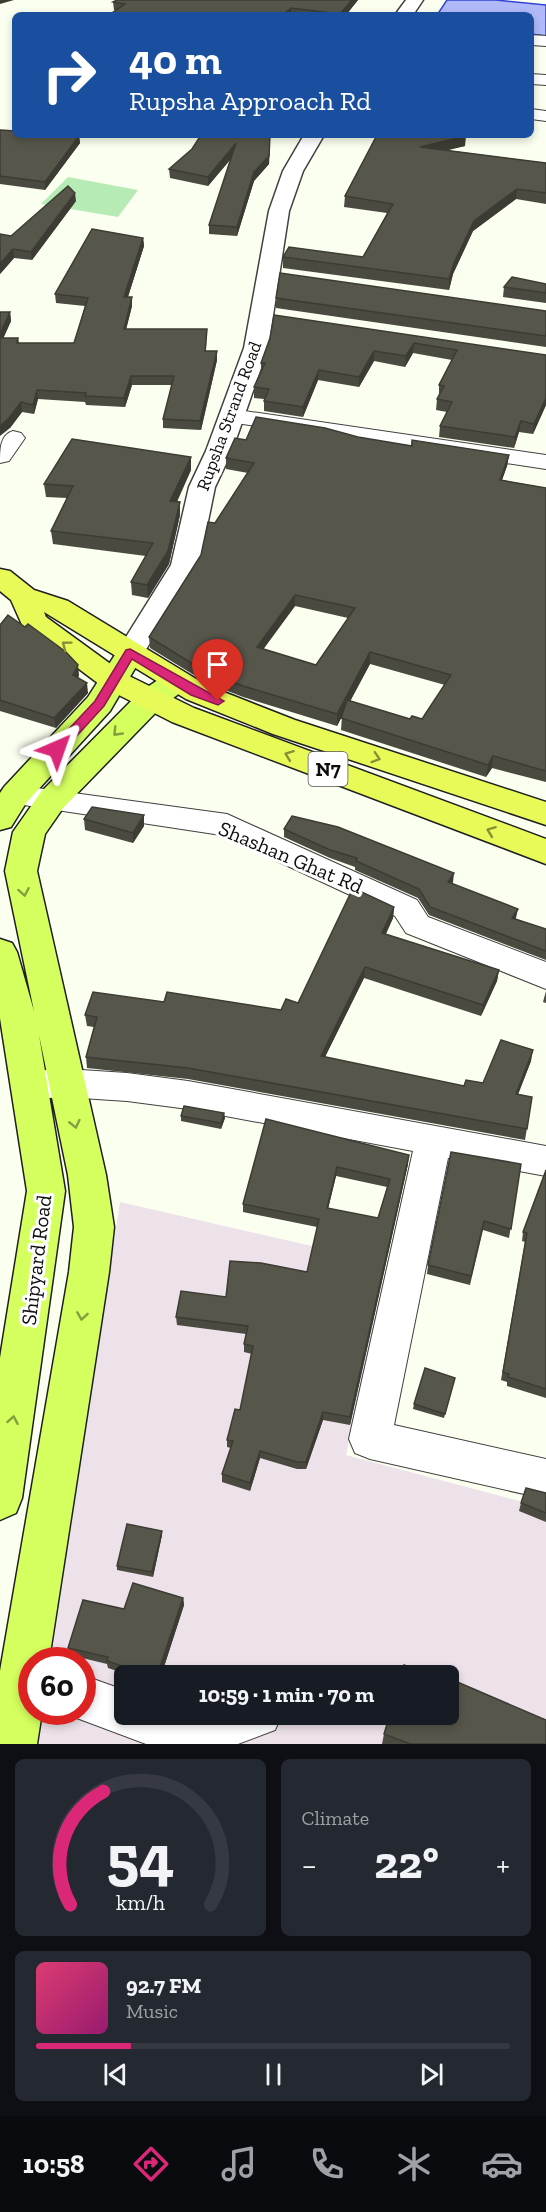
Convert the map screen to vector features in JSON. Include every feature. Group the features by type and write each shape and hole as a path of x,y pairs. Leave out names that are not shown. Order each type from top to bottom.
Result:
{"highway":[{"name":"N7","path":"0,577 24,596 58,607 130,653 164,690 183,715 546,852"},
{"name":"N7","path":"24,596 33,621 113,680 164,690 196,692 284,727 546,814"}],"main road":[{"path":"5,802 99,704 130,653"},
{"path":"23,1647 89,1272 94,1227 87,1176 48,1084 21,871 29,832 52,800 164,690"},
{"name":"Shipyard Road","path":"0,952 9,1018 48,1084 46,1191 0,1498"},
{"path":"12,1744 18,1673"}],"street":[{"name":"Rupsha Strand Road","path":"130,653 185,565 202,487 256,348 273,316 280,276 279,211 292,171 312,138"},
{"path":"231,416 546,462"},
{"name":"Shashan Ghat Rd","path":"5,802 52,800 227,825 406,908 417,925 546,976"},
{"path":"48,1084 127,1087 188,1095 546,1161"},
{"path":"434,1139 370,1439 546,1479"},
{"path":"96,1703 114,1710"},
{"path":"156,1725 188,1737 225,1725"}],"shaded area":[{"path":"120,1202 386,1263 346,1455 546,1508 546,1744 39,1744 42,1725 96,1725 96,1647 53,1647"}],"green space":[{"path":"68,177 138,190 118,217 41,204"}],"water":[{"path":"447,0 496,0 546,5 546,36 534,34 534,12 439,12"}],"building":[{"path":"117,0 352,0 342,12 291,8 286,12 113,12 125,4 113,2"},
{"path":"0,130 12,131 12,138 78,138 45,182 0,176"},
{"path":"199,138 270,138 269,156 254,172 237,227 209,225 236,143 208,177 169,169 192,149"},
{"path":"375,138 458,138 420,147 546,163 546,193 517,189 474,221 449,279 283,257 289,247 363,257 393,204 345,196"},
{"path":"68,186 75,193 31,252 13,249 0,264 0,234 11,236"},
{"path":"92,229 143,238 124,297 132,297 124,329 207,329 205,351 217,351 200,421 163,419 174,376 131,376 124,398 37,390 33,405 21,402 0,426 0,338 18,338 17,343 74,343 88,298 55,294"},
{"path":"280,273 546,311 546,336 276,298"},
{"path":"512,277 546,284 546,293 504,287"},
{"path":"0,312 10,312 0,334"},
{"path":"274,315 546,355 546,398 534,424 521,421 515,437 440,426 452,402 437,399 444,386 439,385 457,350 414,343 406,356 374,351 359,377 319,370 303,407 264,401 269,389 254,387 265,363 261,363 270,338"},
{"path":"256,417 412,446 412,440 509,455 500,480 546,488 546,771 493,756 488,765 341,718 347,700 410,719 412,716 422,719 451,675 370,652 337,714 243,686 210,673 211,671 201,669 149,637 201,555 208,522 215,523 254,463 226,458 235,438 246,440","holes":["295,595 355,608 316,665 257,647"]},
{"path":"72,439 191,457 170,501 180,502 168,551 147,585 131,582 153,543 51,531 73,486 44,484"},
{"path":"8,615 25,627 28,624 66,652 78,665 73,675 87,683 54,718 0,700 0,625"},
{"path":"92,807 144,815 133,833 84,819"},
{"path":"292,816 338,827 454,873 448,882 518,909 512,918 546,929 546,951 430,907 419,889 356,861 357,858 330,850 284,829"},
{"path":"353,888 394,907 382,933 499,970 483,1005 365,967 321,1056 464,1086 466,1080 483,1083 501,1040 533,1050 516,1094 532,1097 527,1129 188,1068 86,1057 97,1017 85,1015 93,992 164,1002 167,992 281,1010 286,999 298,1003"},
{"path":"184,1106 224,1113 221,1123 181,1116"},
{"path":"266,1119 409,1155 350,1417 323,1412 306,1462 297,1462 260,1451 250,1483 222,1474 233,1441 227,1440 235,1409 240,1410 253,1346 244,1344 248,1326 176,1317 181,1291 226,1297 230,1261 261,1263 307,1272 319,1219 243,1204","holes":["337,1167 390,1179 378,1218 327,1208"]},
{"path":"451,1152 521,1164 511,1229 484,1221 471,1276 428,1265"},
{"path":"546,1170 546,1389 508,1377 509,1374 503,1372 527,1233 523,1232"},
{"path":"425,1368 455,1378 445,1414 414,1404"},
{"path":"526,1488 546,1493 546,1513 521,1503"},
{"path":"127,1524 162,1531 152,1572 117,1566"},
{"path":"133,1583 183,1598 161,1665 119,1665 107,1661 108,1657 96,1654 96,1647 68,1647 83,1600 124,1609"},
{"path":"459,1683 546,1720 546,1744 410,1744 384,1734 387,1725 459,1725"}],"route":[{"path":"57,749 99,704 130,653 196,692 218,701"}]}
